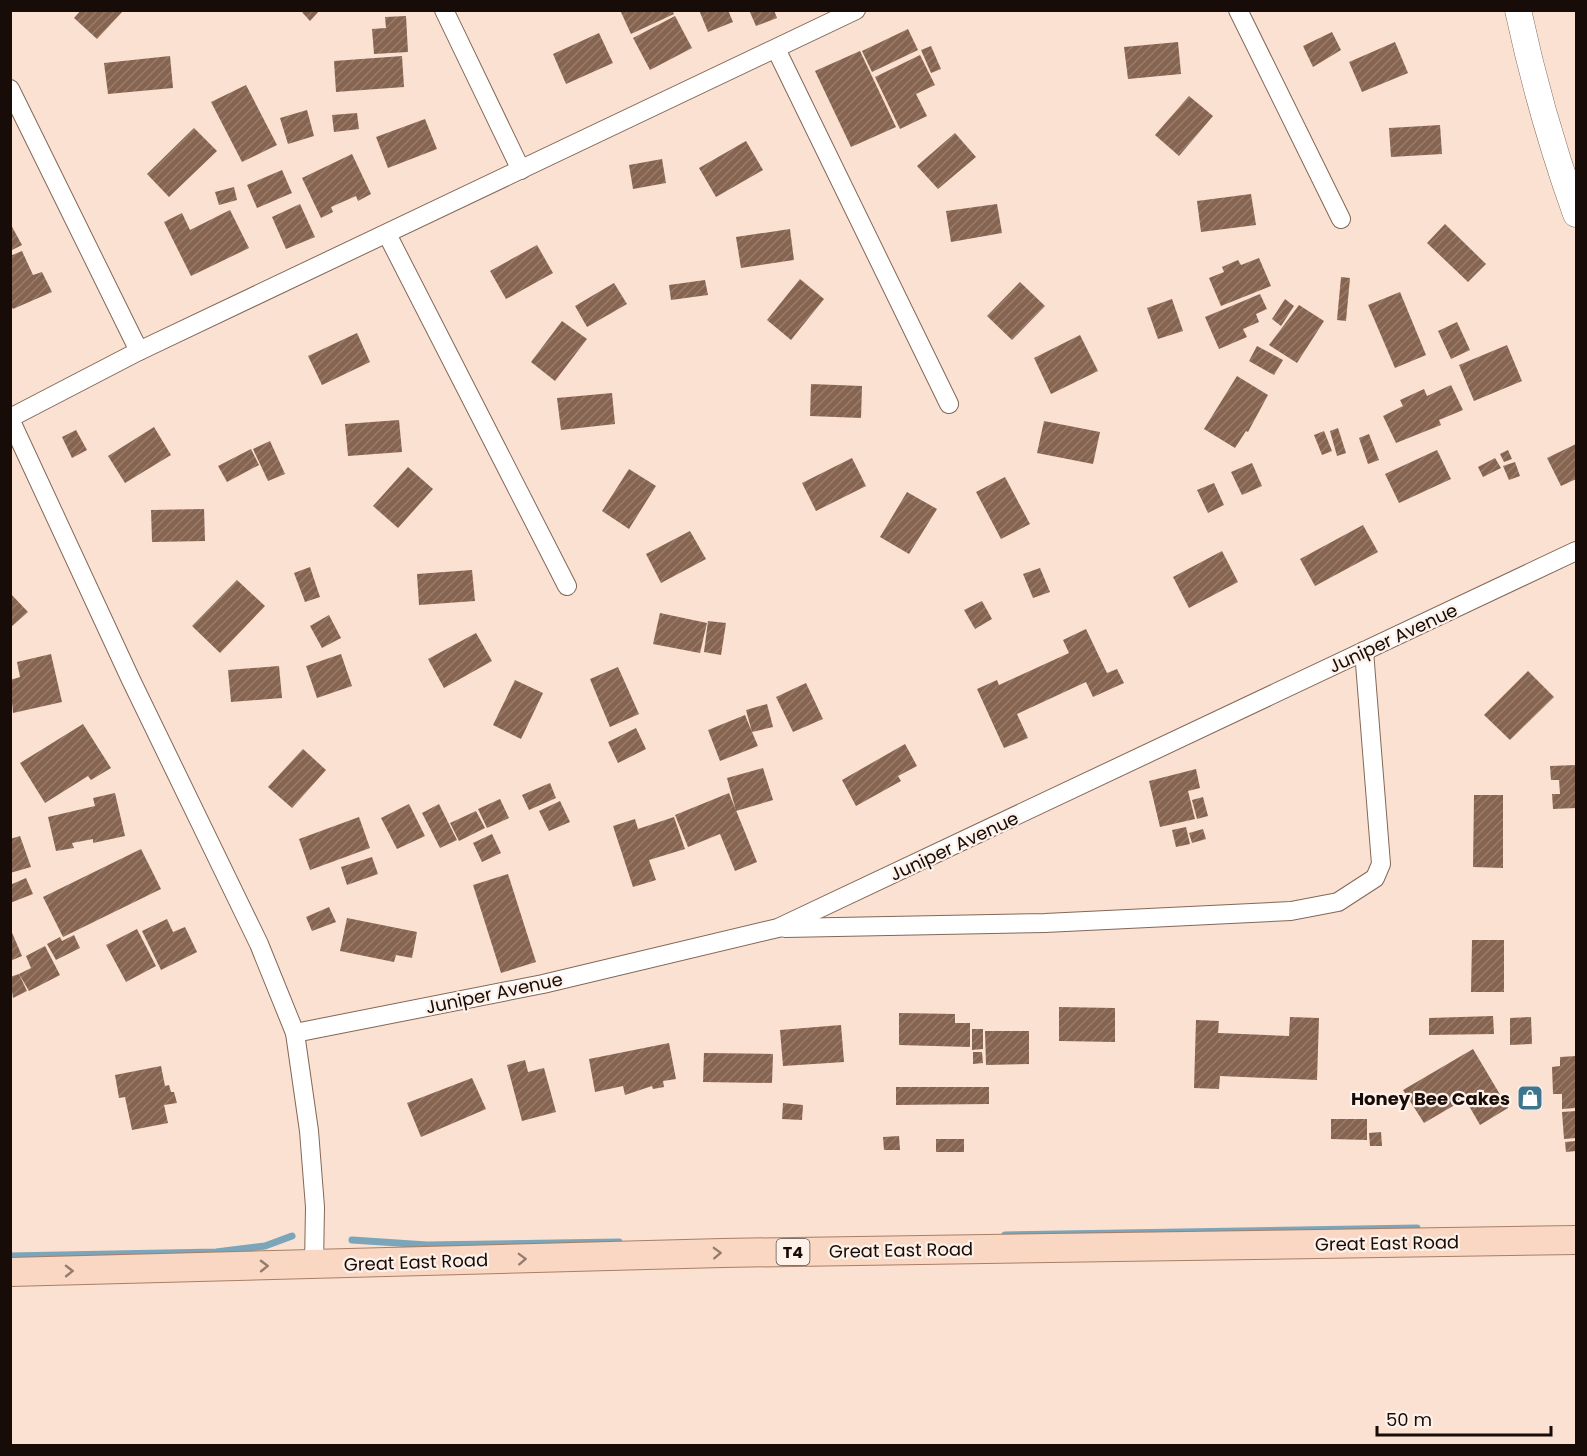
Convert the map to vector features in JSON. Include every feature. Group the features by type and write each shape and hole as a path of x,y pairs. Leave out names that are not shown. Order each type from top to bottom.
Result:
{"main road":[{"path":"1518,10 1533,80 1557,162 1576,213"},
{"name":"Great East Road","path":"10,1272 722,1252 1576,1240"}],"street":[{"path":"444,10 521,170"},
{"path":"314,1265 315,1207 309,1131 295,1034 259,944 131,680 10,418 139,351 856,10"},
{"path":"1238,10 1341,219"},
{"path":"776,49 949,404"},
{"path":"10,89 139,351"},
{"path":"387,234 567,586"},
{"name":"Juniper Avenue","path":"295,1034 543,984 778,928 1576,550"},
{"path":"778,928 1045,923 1291,912 1338,902 1375,878 1381,864 1364,651"}],"building":[{"path":"81,10 124,10 97,39 74,18"},
{"path":"300,10 320,10 310,21"},
{"path":"620,10 672,10 674,14 631,34"},
{"path":"699,10 728,10 733,22 708,32"},
{"path":"749,10 774,10 777,18 756,26"},
{"path":"406,16 408,52 374,54 372,29 386,28 385,17"},
{"path":"675,16 692,48 650,70 633,38"},
{"path":"908,29 918,50 872,72 862,51"},
{"path":"1332,32 1341,50 1313,67 1303,46"},
{"path":"599,33 613,63 566,84 553,54"},
{"path":"1178,42 1181,74 1128,79 1124,47"},
{"path":"1395,42 1408,73 1362,92 1349,62"},
{"path":"931,46 941,69 931,73 921,50"},
{"path":"860,51 896,127 851,147 815,71"},
{"path":"920,55 935,85 916,94 927,116 900,129 875,77"},
{"path":"170,56 173,88 108,94 104,63"},
{"path":"402,56 404,87 336,92 334,61"},
{"path":"246,85 277,145 242,162 211,102"},
{"path":"1189,96 1213,116 1179,156 1155,135"},
{"path":"307,110 314,136 288,144 280,118"},
{"path":"357,113 359,129 334,132 332,115"},
{"path":"425,119 437,149 388,168 376,137"},
{"path":"1440,125 1442,154 1391,157 1389,128"},
{"path":"194,128 217,151 169,197 147,174"},
{"path":"955,133 976,157 938,189 917,166"},
{"path":"746,141 763,170 716,197 699,168"},
{"path":"352,154 371,194 358,201 356,196 331,207 333,212 321,218 302,178"},
{"path":"662,159 666,183 633,189 629,165"},
{"path":"282,170 292,193 257,208 247,185"},
{"path":"234,187 237,200 219,205 215,192"},
{"path":"1251,194 1256,225 1201,232 1197,201"},
{"path":"300,204 315,237 286,249 272,217"},
{"path":"997,204 1002,233 951,242 946,211"},
{"path":"230,210 249,248 191,276 164,222 182,213 190,230"},
{"path":"10,223 22,245 10,251"},
{"path":"1445,224 1486,264 1468,282 1427,243"},
{"path":"790,229 794,260 741,268 736,237"},
{"path":"537,245 553,273 506,299 490,271"},
{"path":"22,251 33,275 42,272 52,292 13,309 10,304 10,256"},
{"path":"1259,258 1271,286 1221,306 1209,278 1224,272 1222,267 1238,260 1241,265"},
{"path":"1341,277 1350,278 1346,321 1337,320"},
{"path":"800,279 824,299 791,340 767,320"},
{"path":"705,280 708,295 671,300 669,285"},
{"path":"1020,282 1045,306 1012,340 987,316"},
{"path":"614,283 627,304 587,327 575,306"},
{"path":"1400,292 1426,355 1395,368 1368,305"},
{"path":"1260,294 1267,309 1256,314 1259,322 1243,329 1247,337 1219,349 1205,317"},
{"path":"1172,299 1183,331 1158,339 1147,308"},
{"path":"1285,299 1294,306 1281,326 1272,319"},
{"path":"1299,305 1324,321 1297,363 1269,345"},
{"path":"562,321 587,339 555,381 531,362"},
{"path":"1457,322 1470,350 1451,359 1438,331"},
{"path":"357,333 370,362 322,385 308,356"},
{"path":"1080,335 1098,371 1051,394 1034,358"},
{"path":"1507,345 1522,381 1474,401 1459,365"},
{"path":"1257,346 1283,360 1274,375 1249,361"},
{"path":"1237,376 1268,395 1248,432 1246,431 1235,448 1204,429"},
{"path":"811,384 862,386 861,418 810,416"},
{"path":"1451,385 1463,410 1439,420 1441,425 1396,443 1383,416 1403,406 1400,400 1424,389 1427,396"},
{"path":"612,393 615,424 561,430 557,398"},
{"path":"399,420 402,452 348,456 345,424"},
{"path":"1044,421 1100,432 1093,464 1037,453"},
{"path":"154,427 171,455 125,483 108,456"},
{"path":"1338,428 1346,453 1337,456 1330,431"},
{"path":"76,430 87,450 72,458 62,437"},
{"path":"1324,431 1332,451 1322,455 1314,435"},
{"path":"1369,434 1379,460 1368,464 1359,438"},
{"path":"270,441 285,474 268,481 253,449"},
{"path":"1576,444 1576,479 1561,486 1547,458"},
{"path":"251,449 259,465 227,482 218,466"},
{"path":"1437,450 1451,479 1399,503 1385,474"},
{"path":"1508,450 1512,459 1504,462 1500,454"},
{"path":"852,458 866,486 816,511 802,483"},
{"path":"1495,458 1501,468 1483,477 1478,467"},
{"path":"1515,462 1520,476 1509,480 1503,466"},
{"path":"1252,463 1262,486 1242,495 1231,472"},
{"path":"408,467 433,489 398,528 373,506"},
{"path":"629,469 656,486 629,529 602,511"},
{"path":"1005,477 1030,524 1001,539 976,492"},
{"path":"1214,483 1224,505 1208,513 1197,490"},
{"path":"907,492 937,509 909,554 880,537"},
{"path":"204,509 205,541 152,542 151,510"},
{"path":"1363,525 1378,552 1315,586 1300,559"},
{"path":"690,531 706,559 661,583 646,554"},
{"path":"1222,551 1238,582 1189,608 1173,577"},
{"path":"310,567 320,597 305,602 294,573"},
{"path":"1040,568 1050,592 1033,598 1023,574"},
{"path":"472,570 475,601 419,605 417,574"},
{"path":"237,580 265,606 220,653 192,626"},
{"path":"10,593 28,612 10,628"},
{"path":"982,601 992,619 975,629 964,610"},
{"path":"660,613 707,623 700,653 653,644"},
{"path":"329,615 341,638 322,648 310,626"},
{"path":"708,621 726,623 721,655 704,652"},
{"path":"1086,629 1107,673 1117,669 1124,683 1093,697 1086,682 1017,714 1028,738 1004,748 977,689 997,680 999,685 1069,653 1063,640"},
{"path":"476,633 492,661 444,688 428,659"},
{"path":"51,654 62,702 13,713 10,680 20,677 17,662"},
{"path":"341,654 352,686 317,698 306,666"},
{"path":"279,666 282,698 231,702 228,670"},
{"path":"618,667 639,714 610,727 590,679"},
{"path":"1528,671 1554,697 1510,740 1484,715"},
{"path":"515,680 543,693 521,739 493,725"},
{"path":"806,683 823,719 793,732 776,697"},
{"path":"767,704 773,727 752,732 746,710"},
{"path":"745,715 758,746 720,761 708,730"},
{"path":"83,724 111,768 91,780 88,776 45,803 20,763"},
{"path":"636,728 646,749 618,763 608,742"},
{"path":"905,744 917,766 898,776 901,781 856,806 842,780"},
{"path":"303,749 326,770 292,808 268,787"},
{"path":"1576,765 1576,808 1553,809 1552,794 1560,794 1559,780 1551,780 1550,766"},
{"path":"763,768 773,800 736,811 727,778"},
{"path":"1196,769 1200,788 1188,791 1195,819 1160,827 1149,781"},
{"path":"550,783 556,798 529,810 522,795"},
{"path":"115,793 125,836 93,843 93,839 72,843 74,848 56,851 48,817 95,806 93,798"},
{"path":"729,793 757,862 735,871 720,834 688,847 675,815"},
{"path":"1474,795 1503,795 1503,868 1473,867"},
{"path":"1203,797 1208,816 1197,819 1192,800"},
{"path":"500,799 509,818 487,828 478,809"},
{"path":"560,801 570,822 549,831 539,811"},
{"path":"409,804 425,836 397,849 381,818"},
{"path":"439,804 457,840 440,848 422,813"},
{"path":"476,811 485,828 459,841 450,823"},
{"path":"359,817 370,848 310,870 299,839"},
{"path":"674,817 685,849 649,860 656,880 633,887 613,826 635,819 638,829"},
{"path":"1186,827 1190,844 1176,847 1172,830"},
{"path":"1203,829 1206,839 1192,843 1189,833"},
{"path":"492,834 501,853 482,862 473,843"},
{"path":"20,836 31,867 10,873 10,839"},
{"path":"141,849 161,889 63,937 43,897"},
{"path":"372,857 378,874 347,885 341,867"},
{"path":"508,874 536,962 501,973 473,885"},
{"path":"26,878 33,894 10,903 10,885"},
{"path":"329,907 336,922 312,931 306,917"},
{"path":"347,918 417,932 412,958 396,955 394,962 340,951"},
{"path":"167,919 173,932 185,927 197,952 161,970 142,931"},
{"path":"10,928 22,956 10,961"},
{"path":"137,929 156,966 126,982 106,945"},
{"path":"74,935 80,948 56,960 47,944 60,937 62,941"},
{"path":"1472,940 1504,940 1504,992 1471,992"},
{"path":"45,946 60,975 29,991 19,974 31,968 26,956"},
{"path":"19,974 27,991 13,998 10,977"},
{"path":"1059,1007 1115,1008 1115,1042 1059,1041"},
{"path":"899,1013 955,1014 955,1023 970,1023 970,1047 899,1045"},
{"path":"1493,1016 1494,1034 1429,1035 1429,1018"},
{"path":"1290,1017 1319,1018 1317,1080 1220,1076 1219,1089 1194,1088 1196,1020 1219,1021 1218,1033 1289,1036"},
{"path":"1531,1017 1532,1044 1510,1045 1510,1018"},
{"path":"841,1025 844,1062 783,1066 780,1030"},
{"path":"972,1029 983,1029 983,1049 972,1050"},
{"path":"985,1031 1029,1031 1029,1064 986,1065"},
{"path":"669,1043 676,1079 663,1081 664,1087 653,1089 652,1086 625,1095 623,1086 595,1092 589,1059"},
{"path":"1473,1049 1508,1108 1480,1125 1465,1099 1424,1123 1403,1090"},
{"path":"973,1052 982,1052 983,1063 973,1064"},
{"path":"704,1053 773,1054 772,1083 703,1082"},
{"path":"1576,1056 1576,1108 1562,1109 1562,1094 1553,1094 1552,1067 1560,1066 1560,1057"},
{"path":"525,1060 528,1072 544,1068 556,1112 522,1121 507,1065"},
{"path":"161,1066 165,1086 169,1085 171,1092 174,1092 177,1103 164,1105 168,1123 132,1130 125,1097 119,1098 115,1075"},
{"path":"472,1078 486,1109 421,1137 407,1103"},
{"path":"896,1087 989,1087 989,1104 896,1105"},
{"path":"783,1103 803,1105 802,1120 782,1119"},
{"path":"1576,1111 1576,1138 1564,1139 1562,1112"},
{"path":"1331,1119 1367,1119 1367,1140 1331,1139"},
{"path":"1381,1132 1382,1146 1370,1146 1369,1133"},
{"path":"899,1136 900,1150 884,1150 883,1137"},
{"path":"936,1139 964,1139 964,1152 936,1152"},
{"path":"1576,1141 1576,1151 1566,1152 1565,1142"}],"waterway":[{"path":"1005,1235 1417,1228"},
{"path":"10,1256 216,1252 265,1246 292,1236"},
{"path":"352,1240 427,1245 619,1242"}],"place":[{"name":"Honey Bee Cakes","path":"1530,1098"}]}
